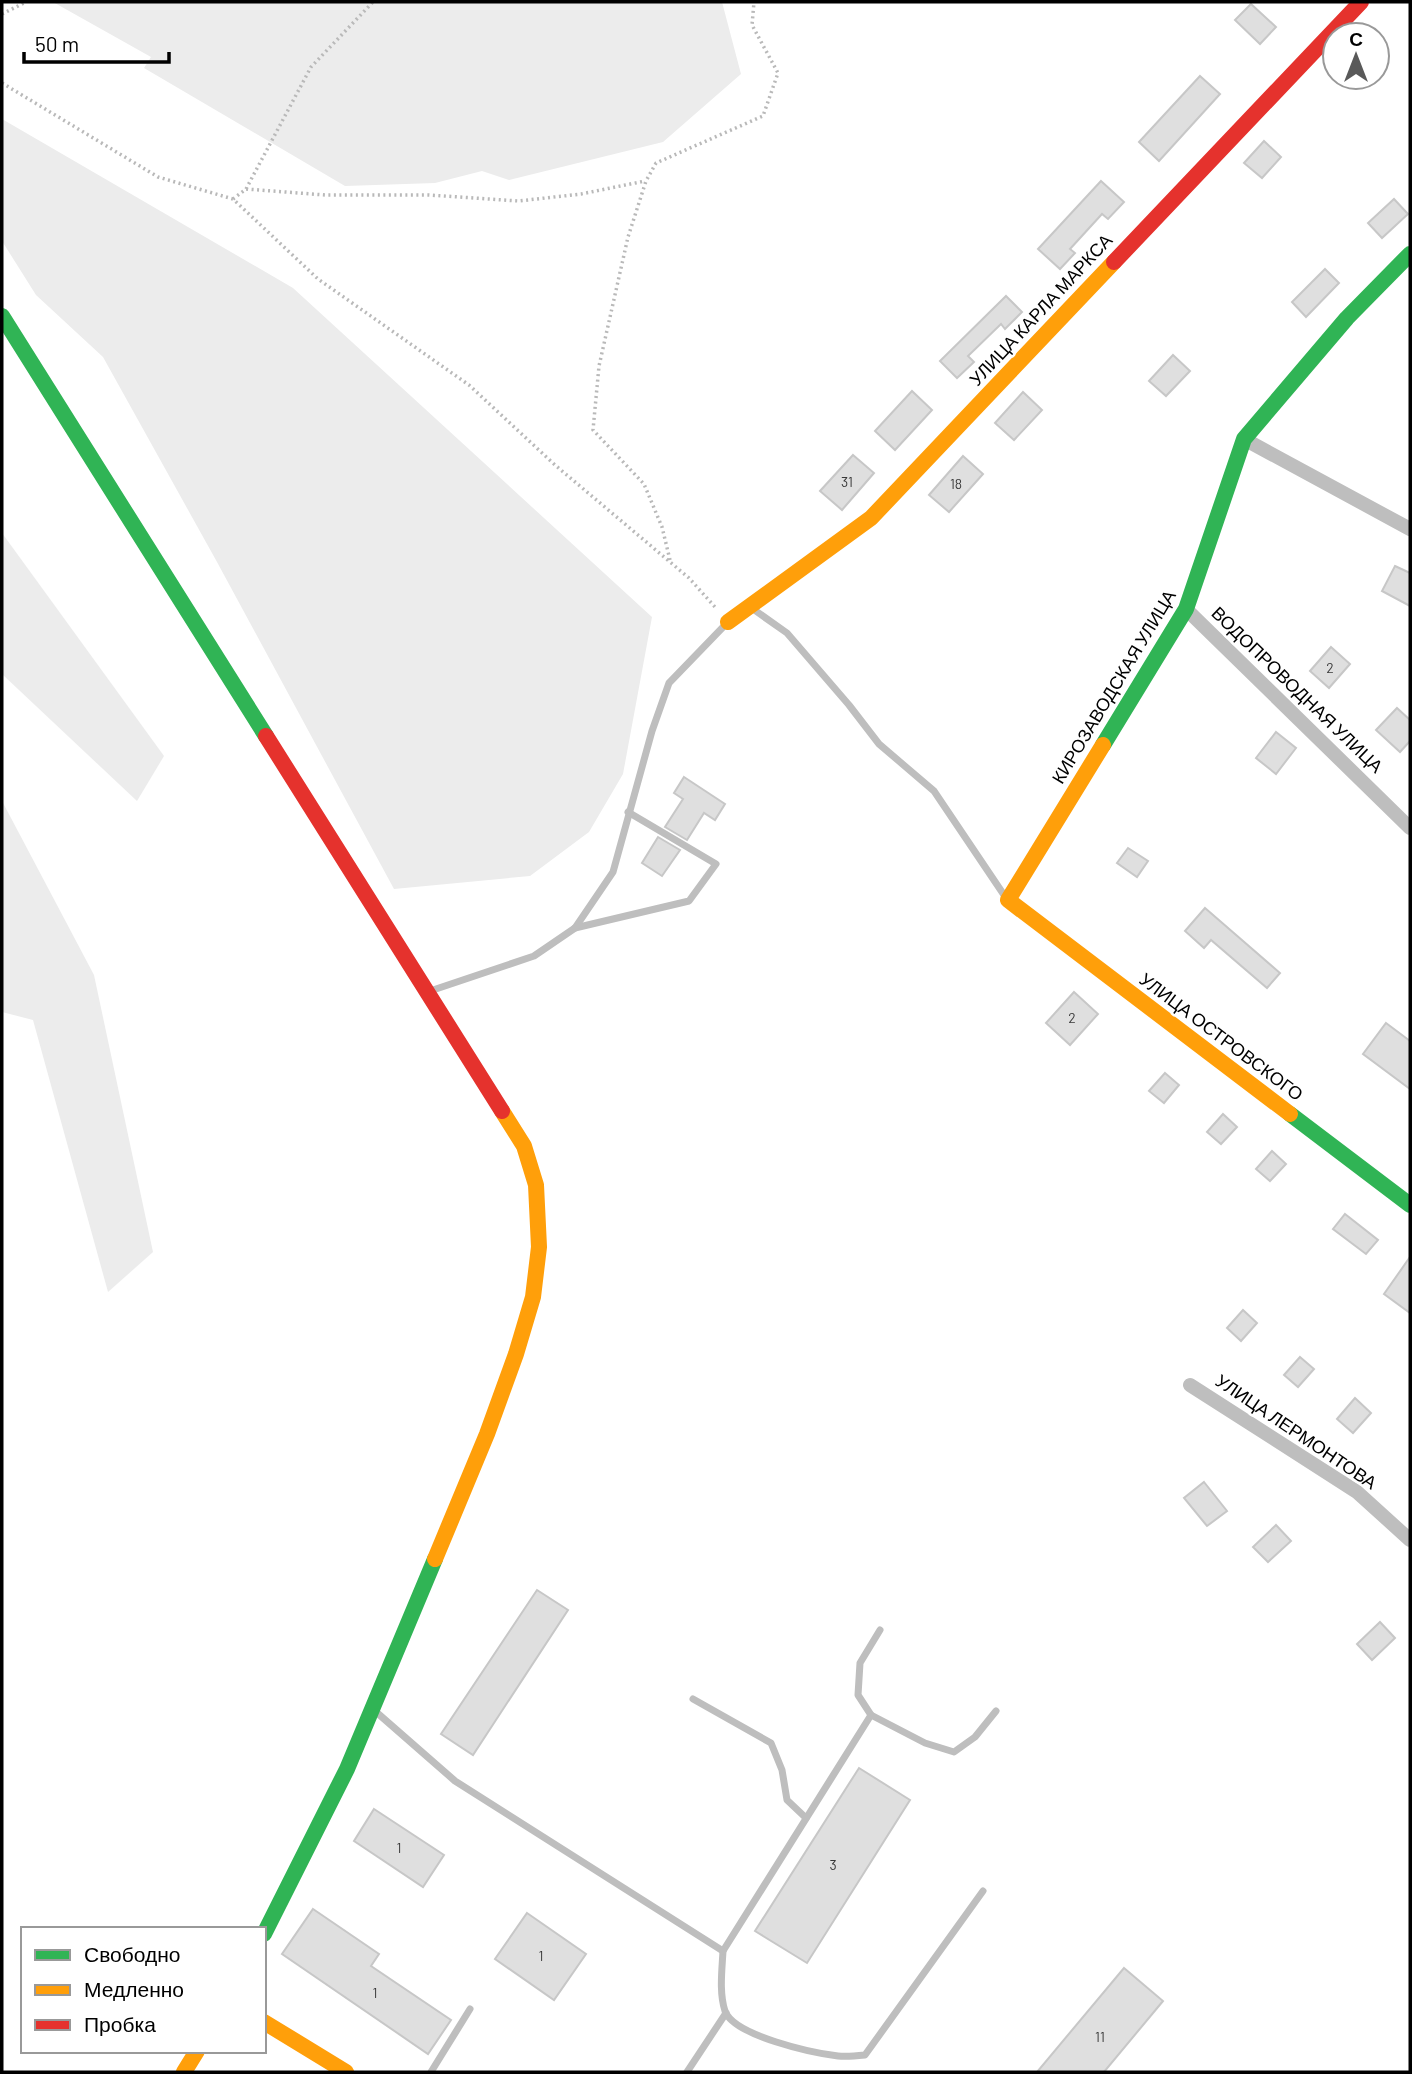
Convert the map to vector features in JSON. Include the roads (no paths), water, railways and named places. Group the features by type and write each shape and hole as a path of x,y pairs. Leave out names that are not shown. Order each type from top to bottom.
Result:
{"street":[{"name":"УЛИЦА КАРЛА МАРКСА","path":"728,622 871,518 1361,2"},
{"name":"КИРОЗАВОДСКАЯ УЛИЦА","path":"1008,900 1186,609 1244,439 1348,318 1410,254"},
{"path":"2,316 524,1146 536,1185 539,1247 533,1297 487,1434 346,1769 266,1930"},
{"path":"1244,439 1410,529"},
{"name":"ВОДОПРОВОДНАЯ УЛИЦА","path":"1186,609 1410,828"},
{"name":"УЛИЦА ОСТРОВСКОГО","path":"1008,900 1410,1205"},
{"name":"УЛИЦА ЛЕРМОНТОВА","path":"1190,1385 1357,1492 1410,1540"},
{"path":"266,2023 346,2072"},
{"path":"184,2072 196,2053"}],"lane":[{"path":"750,607 787,633 879,744 934,791 1008,900"},
{"path":"575,928 612,872 652,731 669,684 728,622"},
{"path":"426,992 534,956 575,928 689,901 716,864 628,812"},
{"path":"880,1630 860,1663 858,1695 871,1715 925,1743 954,1752 975,1737 996,1711"},
{"path":"693,1699 771,1743 782,1770 787,1800 806,1818"},
{"path":"372,1708 455,1781 723,1951"},
{"path":"871,1715 723,1951 722,1986 726,2013 746,2031 774,2040 839,2057 865,2055 983,1891"},
{"path":"431,2072 470,2009"},
{"path":"687,2072 726,2013"}]}
